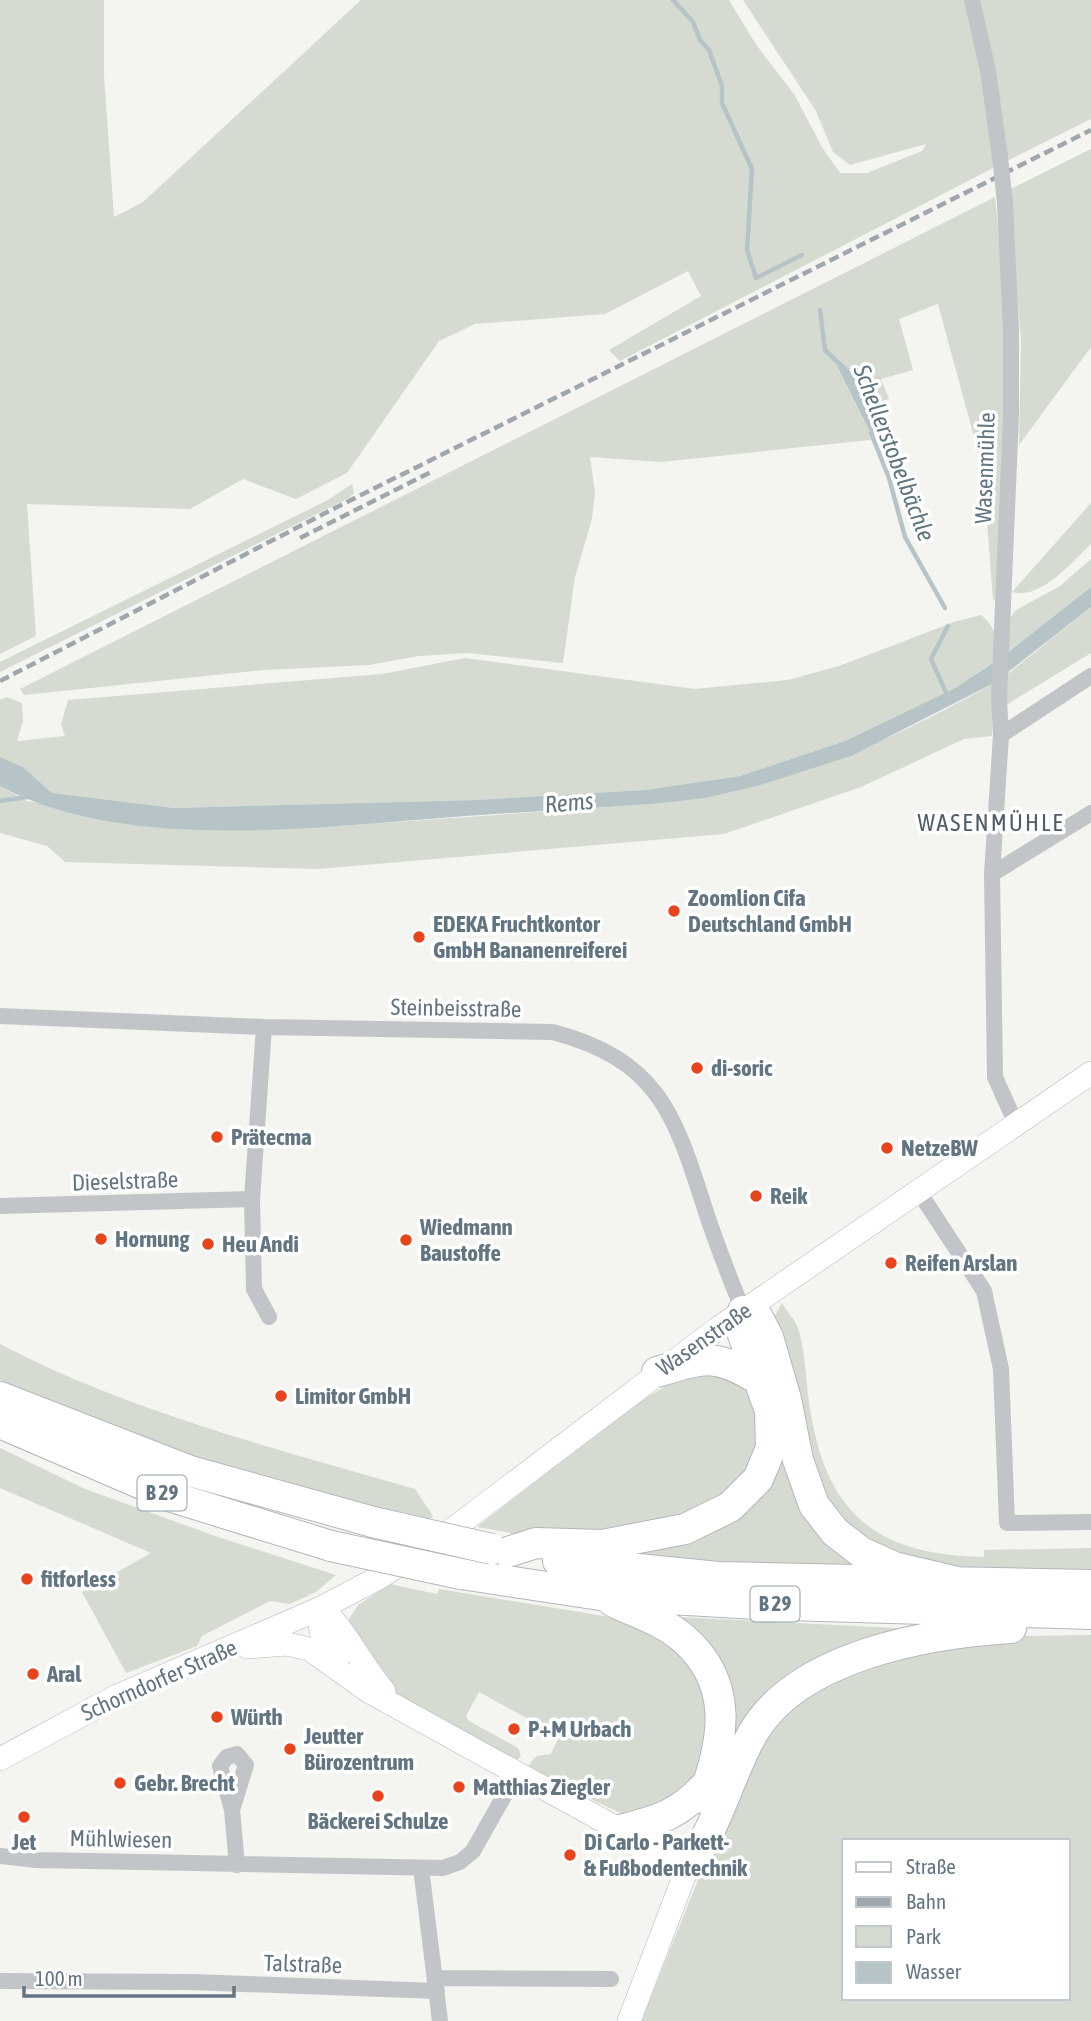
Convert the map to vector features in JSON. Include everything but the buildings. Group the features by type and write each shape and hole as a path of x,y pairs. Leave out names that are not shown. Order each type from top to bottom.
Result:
{"highway":[{"path":"500,1551 536,1543 602,1545 685,1529 730,1507 758,1479 771,1448 771,1411 740,1326 743,1311 757,1316 768,1337 786,1399 798,1460 814,1505 835,1532 861,1552 894,1567 966,1584"},
{"path":"657,1372 696,1360 729,1361 761,1381"},
{"name":"B 29","path":"0,1397 190,1471 373,1522 500,1551 564,1562 718,1577 1091,1585"},
{"name":"B 29","path":"0,1423 172,1497 331,1546 461,1574 600,1595 1084,1615"},
{"path":"600,1595 672,1630 704,1661 717,1689 722,1721 718,1757 688,1842 688,1866"},
{"path":"688,1866 702,1847 754,1731 777,1702 808,1679 857,1658 919,1640 981,1630 1058,1625 1084,1615"},
{"path":"620,1830 666,1818 690,1803 709,1782"}],"street":[{"name":"Wasenmühle","path":"972,0 988,71 1000,157 1012,330 999,700 1001,735 992,874 995,1077 1016,1124"},
{"path":"1001,735 1091,676"},
{"path":"992,874 1091,813"},
{"name":"Steinbeisstraße","path":"0,1016 264,1027 553,1032 592,1043 618,1058 648,1085 670,1114 683,1140 743,1311"},
{"path":"264,1027 252,1199 254,1289 269,1317"},
{"name":"Wasenstraße","path":"321,1608 382,1576 449,1532 657,1372 1091,1073"},
{"path":"919,1192 984,1291 1001,1368 1007,1523 1091,1522"},
{"name":"Dieselstraße","path":"0,1206 252,1199"},
{"path":"343,1671 320,1636 318,1624 321,1608 333,1618 356,1657 403,1712"},
{"name":"Schorndorfer Straße","path":"0,1759 117,1696 321,1608"},
{"path":"217,1654 257,1645 287,1644 309,1649 343,1671 368,1692 403,1712 620,1830 656,1838 678,1850 688,1866 629,2021"},
{"name":"Mühlwiesen","path":"1,1861 443,1868 460,1861 473,1851 517,1773"},
{"path":"232,1810 237,1865"},
{"path":"421,1868 440,2021"},
{"name":"Talstraße","path":"0,1981 436,1984 611,1979"}],"green space":[{"path":"0,0 104,0 104,75 114,217 143,202 361,0 729,0 757,46 794,94 822,147 840,173 867,173 922,151 926,144 850,165 833,152 816,111 743,0 966,0 983,75 995,167 620,361 609,350 701,296 688,271 605,314 475,324 439,341 347,473 296,499 243,479 190,509 27,504 36,636 0,654"},
{"path":"977,0 1091,0 1091,119 1007,161"},
{"path":"1091,149 1091,347 1019,445 1021,341 1011,225 1011,189"},
{"path":"995,197 1008,328 998,598 993,600 983,470 938,304 899,319 913,370 881,379 889,399 870,405 864,385 856,374 837,366 873,438 870,440 661,462 590,457 595,492 592,519 575,577 563,663 467,653 419,656 369,665 264,670 24,695 20,689"},
{"path":"352,484 354,493 349,498 0,672 0,662 328,500"},
{"path":"1091,503 1091,544 1065,570 1044,585 1034,591 1012,592"},
{"path":"1091,559 1091,587 1006,654 1006,623 1016,610 1060,586"},
{"path":"1091,607 1091,653 1003,707 1005,676"},
{"path":"981,615 993,630 996,660 955,688 845,741 740,776 645,790 475,800 174,808 52,793 23,767 0,757 0,700 7,697 22,703 23,721 17,741 65,736 61,724 68,700 382,674 465,658 695,689 788,680 839,666 954,622"},
{"path":"994,683 992,736 964,739 861,787 724,834 318,869 65,862 47,846 0,833 0,786 27,801 171,827 323,827 652,804 699,797 788,776 829,762 911,727"},
{"path":"782,1303 799,1331 819,1451 831,1481 847,1505 866,1524 889,1539 916,1549 948,1555 984,1557 984,1550 1091,1548 1091,1572 976,1573 896,1563 826,1514 773,1319"},
{"path":"0,1344 100,1390 151,1409 203,1427 415,1489 433,1516 430,1519 347,1503 250,1477 81,1416 0,1380"},
{"path":"715,1368 751,1384 766,1418 741,1490 655,1532 511,1536 511,1533 477,1527 635,1404 692,1371"},
{"path":"0,1448 85,1489 218,1537 336,1575 316,1592 290,1604 270,1601 202,1636 197,1646 126,1673 82,1592 151,1553 0,1488"},
{"path":"777,1450 873,1569 782,1572 609,1551 667,1543"},
{"path":"390,1584 437,1594 439,1589 651,1626 699,1665 714,1748 687,1796 627,1816 535,1773 529,1766 531,1762 538,1756 551,1754 559,1736 479,1692 466,1716 469,1721 518,1748 521,1755 518,1760 511,1761 394,1694 347,1622 358,1605"},
{"path":"678,1617 915,1629 866,1647 725,1760"},
{"path":"1091,1635 1091,2021 641,2021 747,1759 795,1699 874,1662 1022,1636"}],"water":[{"path":"837,366 852,373 869,391 875,431 873,438"},
{"name":"Rems","path":"1091,587 1091,607 994,683 851,756 757,786 705,798 324,827 210,830 153,827 99,820 47,806 0,786 0,757 23,767 52,793 174,808 475,800 645,790 740,776 845,741 955,688 1006,654"}],"waterway":[{"name":"Schellerstobelbächle","path":"673,0 693,22 700,40 709,50 722,86 722,103 752,169 747,250 756,278 802,255"},
{"name":"Schellerstobelbächle","path":"820,310 825,350 848,372"},
{"name":"Schellerstobelbächle","path":"871,433 889,478 905,537 945,608"},
{"name":"Schellerstobelbächle","path":"948,626 931,659 948,697"},
{"path":"0,801 27,797"}],"railway":[{"path":"0,681 337,507 1091,130"},
{"path":"300,538 431,472"}],"place":[{"name":"Zoomlion Cifa Deutschland GmbH","path":"674,911"},
{"name":"EDEKA Fruchtkontor GmbH Bananenreiferei","path":"419,937"},
{"name":"di-soric","path":"697,1068"},
{"name":"Prätecma","path":"217,1137"},
{"name":"NetzeBW","path":"887,1148"},
{"name":"Reik","path":"756,1196"},
{"name":"Hornung","path":"101,1239"},
{"name":"Wiedmann Baustoffe","path":"406,1240"},
{"name":"Heu Andi","path":"208,1244"},
{"name":"Reifen Arslan","path":"891,1263"},
{"name":"Limitor GmbH","path":"281,1396"},
{"name":"fitforless","path":"27,1579"},
{"name":"Aral","path":"33,1674"},
{"name":"Würth","path":"217,1717"},
{"name":"P+M Urbach","path":"514,1729"},
{"name":"Jeutter Bürozentrum","path":"290,1749"},
{"name":"Gebr. Brecht","path":"120,1783"},
{"name":"Matthias Ziegler","path":"459,1787"},
{"name":"Bäckerei Schulze","path":"378,1796"},
{"name":"Jet","path":"24,1817"},
{"name":"Di Carlo - Parkett- & Fußbodentechnik","path":"570,1855"}],"district":[{"name":"WASENMÜHLE","path":"991,823"}]}
